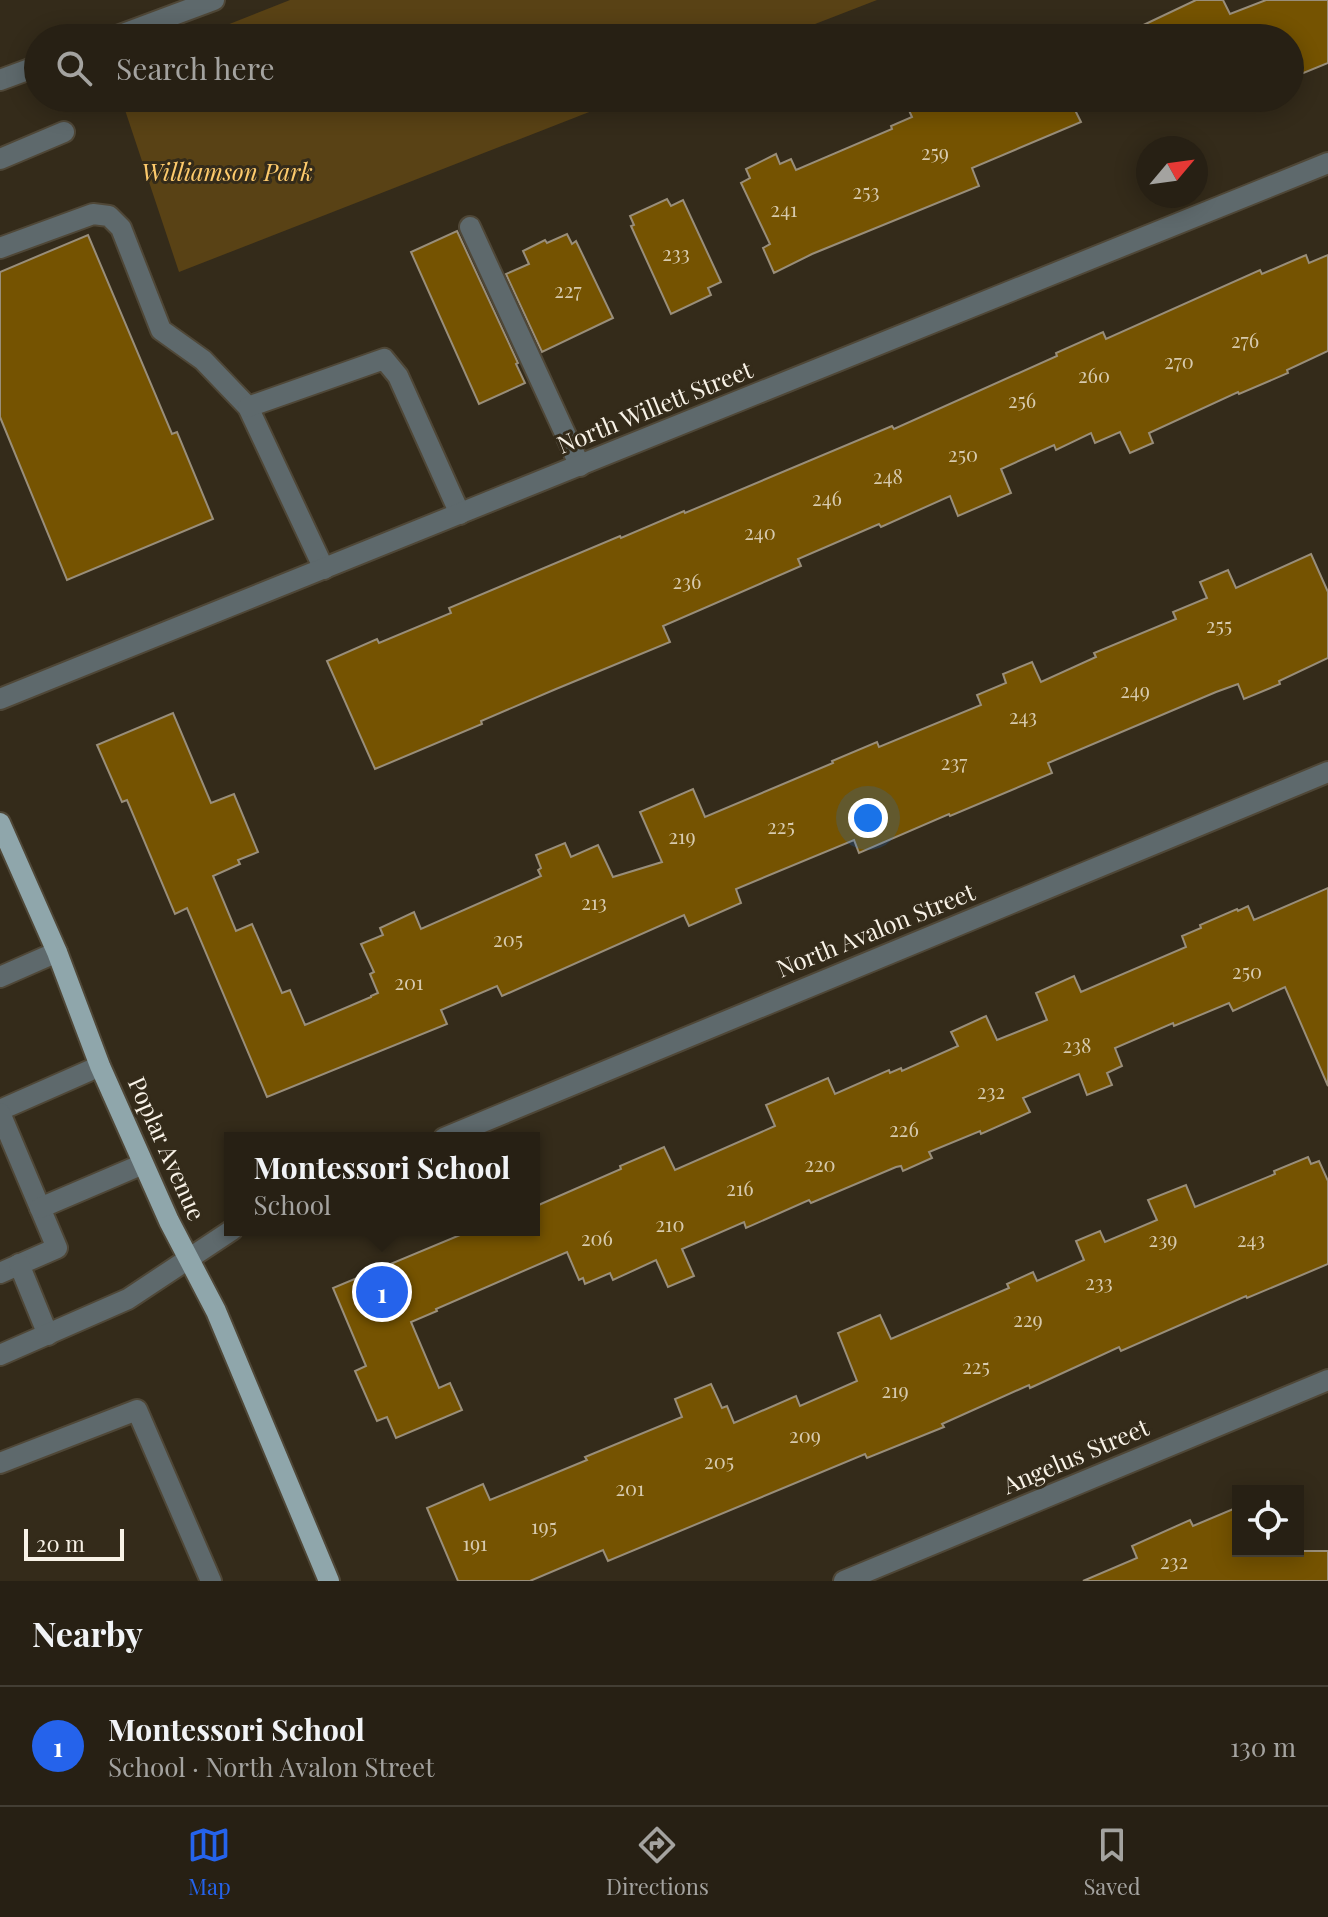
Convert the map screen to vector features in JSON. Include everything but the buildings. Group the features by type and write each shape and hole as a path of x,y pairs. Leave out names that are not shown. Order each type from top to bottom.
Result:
{"main road":[{"name":"Poplar Avenue","path":"0,823 57,952 100,1066 169,1221 216,1311 329,1581"}],"street":[{"path":"150,24 214,0"},
{"path":"0,80 24,71"},
{"path":"0,159 64,132"},
{"name":"North Willett Street","path":"0,699 1328,163"},
{"path":"0,248 93,214 109,216 121,228 161,330 203,360 248,407 324,569"},
{"path":"470,227 580,466"},
{"path":"248,407 384,359 398,376 460,514"},
{"name":"North Avalon Street","path":"458,1132 1328,772"},
{"path":"0,977 57,952"},
{"path":"0,1273 57,1248 0,1112 100,1066"},
{"path":"40,1208 143,1164"},
{"path":"0,1355 128,1299 224,1235"},
{"path":"19,1264 48,1335"},
{"name":"Angelus Street","path":"844,1581 1328,1380"},
{"path":"0,1463 137,1410 211,1581"}],"green space":[{"path":"290,0 877,0 815,24 229,24"},
{"name":"Williamson Park","path":"126,112 589,112 179,272"}],"place":[{"name":"Montessori School","path":"382,1292"}]}
